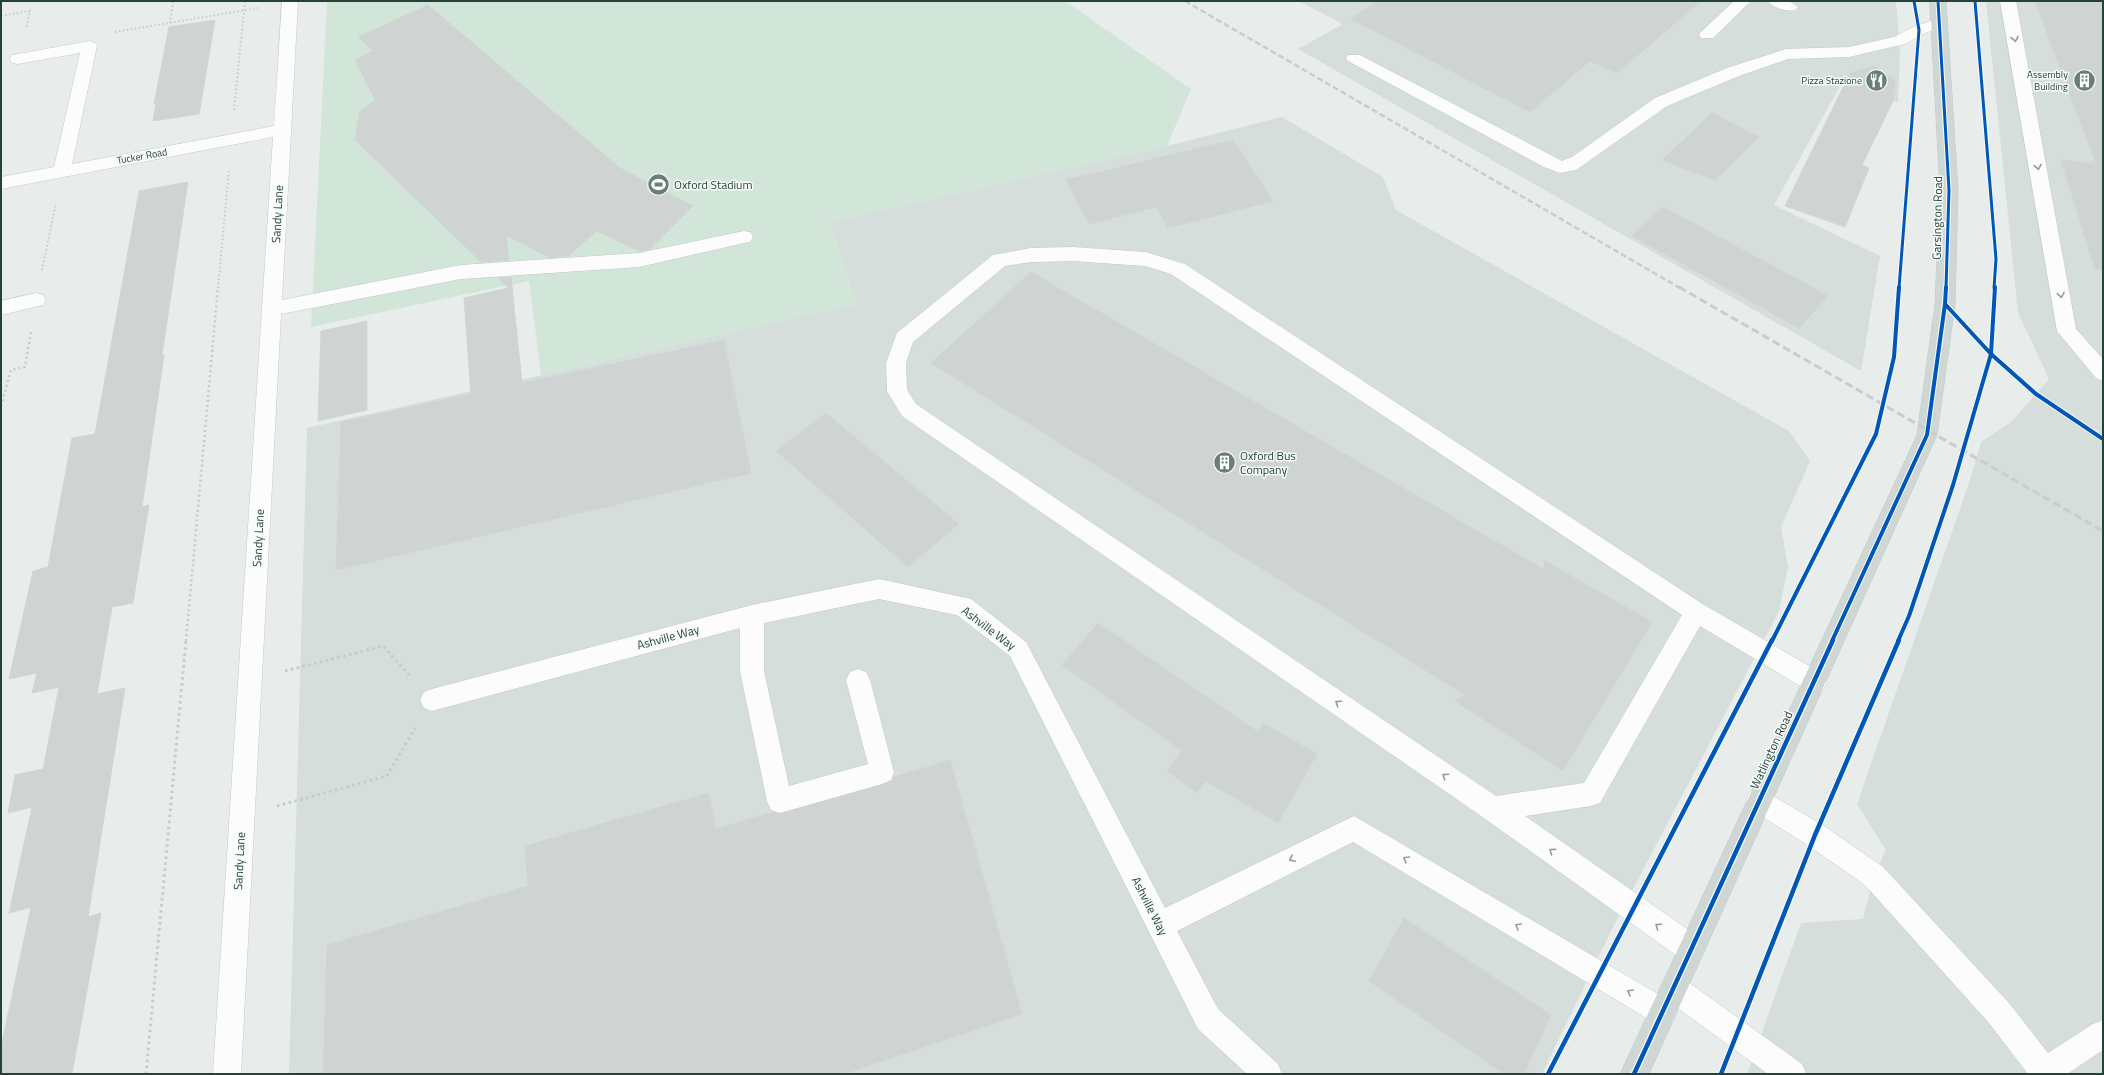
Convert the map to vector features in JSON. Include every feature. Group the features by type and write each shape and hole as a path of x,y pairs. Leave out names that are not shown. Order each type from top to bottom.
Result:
{"main road":[{"name":"Garsington Road","path":"1927,435 1945,304 1949,190 1938,1"},
{"name":"Watlington Road","path":"1634,1074 1690,948 1815,682 1927,435"}],"street":[{"path":"1707,35 1743,1"},
{"path":"1776,1 1790,7"},
{"path":"2008,1 2067,330 2103,373"},
{"name":"Sandy Lane","path":"227,1074 290,2"},
{"path":"1354,58 1519,148 1560,167 1570,166 1578,161 1661,102 1733,72 1786,54 1849,52 1899,41 1919,30 1939,23"},
{"path":"18,58 89,46 62,171"},
{"name":"Tucker Road","path":"1,182 282,130"},
{"path":"272,309 462,272 639,260 744,237"},
{"path":"1690,948 1493,809 909,410 897,391 896,363 904,338 1000,260 1031,255 1073,254 1145,259 1178,269 1696,612 1815,682"},
{"path":"1,308 36,300"},
{"name":"Ashville Way","path":"432,700 752,615 879,590 963,606 1018,649 1208,1019 1268,1074"},
{"path":"1493,809 1591,794 1696,612"},
{"path":"752,615 752,671 780,801 882,772 858,680"},
{"path":"1759,800 1815,835 1874,876 1999,1013 2045,1073 2103,1034"},
{"path":"1160,925 1354,828 1668,1000 1766,1066 1792,1074"}],"path":[{"path":"170,23 173,1"},
{"path":"146,1074 245,1"},
{"path":"89,46 105,33 244,11 290,2"},
{"path":"1,16 30,11 18,58"},
{"path":"1,406 11,370 25,367 36,300 62,171"},
{"path":"250,680 383,646 432,700 387,776 277,806"}],"shaded area":[{"path":"1298,1 1896,1 1900,52 1898,102 1841,84 1774,205 1880,256 1861,371 1298,49 1343,24"},
{"path":"1986,1 2103,1 2103,1074 1747,1074 1801,923 1863,919 1874,876 1886,850 1857,804 1969,483 1981,442 2011,422 2049,379 2018,313"},
{"path":"1282,117 1383,177 1396,210 1789,431 1810,461 1781,527 1788,567 1779,611 1612,929 1542,1074 289,1074 307,428 856,304 830,222 1167,146"}],"green space":[{"name":"Oxford Stadium","path":"327,1 1065,1 1191,89 1167,146 830,222 856,304 541,375 529,281 311,327"}],"building":[{"path":"1377,1 1701,1 1617,73 1590,61 1530,112 1351,19"},
{"name":"Assembly Building","path":"2035,1 2103,1 2103,269 2095,270 2061,160 2096,164"},
{"path":"428,5 620,168 693,206 650,249 639,251 597,231 568,256 550,258 506,235 509,260 481,262 355,140 359,113 375,100 355,60 373,51 358,37"},
{"path":"215,20 199,114 153,121 156,104 154,104 169,27"},
{"path":"1874,66 1895,80 1893,101 1862,165 1869,168 1845,227 1785,206 1850,73"},
{"path":"1712,113 1759,137 1715,180 1662,160"},
{"path":"1233,140 1273,201 1168,228 1156,207 1089,224 1066,180"},
{"path":"188,182 162,355 164,355 142,507 149,505 133,603 112,607 97,694 125,688 88,917 101,913 72,1074 1,1074 1,1047 31,907 9,913 32,807 8,813 15,775 43,769 59,687 32,693 37,673 9,679 33,571 48,567 72,438 95,434 139,191"},
{"path":"1663,207 1828,296 1799,328 1632,236"},
{"name":"Oxford Bus Company","path":"1031,272 1543,569 1545,561 1652,622 1563,771 1455,701 1465,695 931,363"},
{"path":"511,277 522,383 724,340 751,473 336,570 341,422 471,394 464,298 508,288 498,278"},
{"path":"367,321 367,410 318,421 321,331"},
{"path":"826,413 959,524 908,567 776,451"},
{"path":"1098,623 1258,732 1263,723 1317,754 1278,823 1206,781 1197,793 1167,771 1182,751 1062,665"},
{"path":"950,760 1022,1014 844,1074 323,1074 327,945 528,886 525,846 709,793 715,829 773,812 780,814 882,785 892,781 894,777"},
{"path":"1404,918 1551,1015 1524,1074 1504,1074 1369,981"}],"railway":[{"path":"1185,1 1680,288"},
{"path":"1679,287 2103,531"}],"cycle path":[{"path":"1548,1074 1766,653 1876,434 1894,357 1919,30 1914,1"},
{"path":"1634,1074 1927,435 1945,304 1949,190 1938,1"},
{"path":"1721,1074 1815,835 1909,616 1953,485 1991,354 1996,259 1975,1"},
{"path":"1945,304 1991,354 2036,394 2103,439"}],"place":[{"name":"Pizza Stazione","path":"1877,80"},
{"name":"Assembly Building","path":"2084,80"},
{"name":"Oxford Stadium","path":"658,184"},
{"name":"Oxford Bus Company","path":"1224,462"}]}
